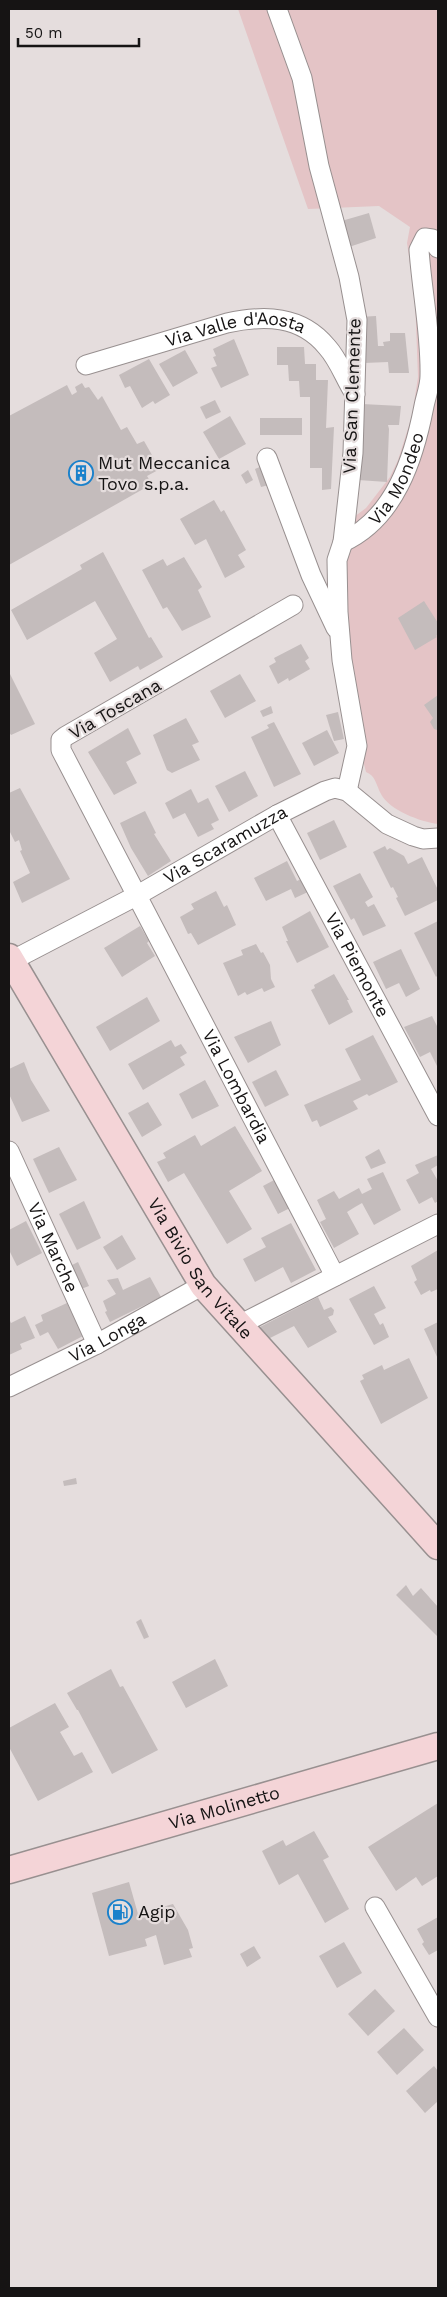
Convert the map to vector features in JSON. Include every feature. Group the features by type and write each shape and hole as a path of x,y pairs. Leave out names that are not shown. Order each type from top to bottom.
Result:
{"main road":[{"name":"Via Bivio San Vitale","path":"10,959 203,1285 438,1546"},
{"name":"Via Molinetto","path":"9,1870 438,1746"}],"street":[{"name":"Via San Clemente","path":"277,9 302,78 319,166 350,277 357,320 353,453 343,542 337,560 340,636 358,746 347,791"},
{"name":"Via Mondeo","path":"343,542 355,536 381,512 405,476 421,424 430,379 430,351 419,250 425,238 432,239 438,248"},
{"name":"Via Valle d'Aosta","path":"86,365 227,323 252,318 277,318 285,319 303,327 327,346 355,394"},
{"path":"268,458 311,575 340,636"},
{"name":"Via Toscana","path":"136,896 61,750 61,740 293,605"},
{"name":"Via Scaramuzza","path":"10,959 136,896 277,815 325,791 335,788 347,791"},
{"path":"347,791 387,824 400,831 423,838 438,838"},
{"name":"Via Piemonte","path":"277,815 438,1116"},
{"name":"Via Lombardia","path":"136,896 335,1276"},
{"name":"Via Marche","path":"9,1151 97,1344"},
{"path":"239,1325 438,1224"},
{"name":"Via Longa","path":"9,1387 97,1344 203,1285"},
{"path":"375,1907 433,1995 438,2017"}],"shaded area":[{"path":"238,9 438,9 438,824 415,818 391,805 381,794 374,778 366,772 349,704 339,571 354,517 366,508 390,477 398,460 412,416 418,377 415,298 407,243 410,227 379,206 308,209"}],"building":[{"path":"369,213 376,238 346,248 338,222"},
{"path":"376,316 378,346 384,346 383,342 390,341 390,333 405,333 409,373 389,373 388,362 364,363 359,317"},
{"path":"234,339 249,375 221,388 211,368 217,366 213,357 216,356 213,349"},
{"path":"277,347 304,347 305,364 316,364 316,380 328,380 326,428 334,427 331,489 322,490 322,468 310,468 310,397 300,397 299,381 289,381 288,365 277,365"},
{"path":"185,350 198,373 173,387 159,364"},
{"path":"149,359 170,395 155,404 153,401 142,408 130,386 125,388 119,375"},
{"name":"Mut Meccanica Tovo s.p.a.","path":"82,383 85,388 89,387 98,400 102,396 121,430 127,427 137,444 144,441 160,469 147,476 152,484 9,565 9,416 67,385 72,395 77,392 75,387"},
{"path":"215,400 221,412 206,419 200,407"},
{"path":"362,404 401,406 399,425 388,425 387,482 358,480"},
{"path":"230,416 246,444 219,459 203,432"},
{"path":"260,418 302,418 302,435 260,435"},
{"path":"262,466 269,485 261,487 255,469"},
{"path":"248,470 253,480 246,484 241,475"},
{"path":"214,500 221,512 224,510 246,550 238,555 245,567 225,578 206,539 195,545 180,519"},
{"path":"103,552 149,638 151,637 163,657 140,670 138,666 110,682 94,653 117,639 95,601 27,640 11,610 82,569 80,565"},
{"path":"184,557 202,587 198,590 211,617 182,631 167,607 163,609 142,570 163,559 167,566"},
{"path":"424,601 438,623 438,634 437,637 415,650 398,618"},
{"path":"301,644 309,658 305,661 310,669 289,681 288,678 278,684 269,666 276,662 274,658"},
{"path":"9,672 35,724 11,735 9,732"},
{"path":"240,674 256,701 225,718 210,691"},
{"path":"438,695 437,730 434,729 430,722 433,718 424,705"},
{"path":"271,706 273,713 263,717 260,711"},
{"path":"338,712 344,739 334,741 326,715"},
{"path":"186,718 199,742 192,745 200,760 172,773 167,770 153,735"},
{"path":"274,722 301,774 274,787 251,737 269,728 267,725"},
{"path":"128,728 141,754 126,762 137,783 114,795 88,752"},
{"path":"327,730 339,753 314,766 302,743"},
{"path":"245,771 258,796 229,812 215,786"},
{"path":"20,788 70,879 22,903 13,882 30,873 20,851 22,850 19,840 15,842 9,830 9,793"},
{"path":"191,789 198,803 208,798 219,820 211,824 214,829 198,837 185,813 173,819 165,803"},
{"path":"145,811 156,833 154,834 171,861 148,876 131,848 120,823"},
{"path":"334,820 347,847 320,860 307,833"},
{"path":"385,846 387,850 390,848 404,856 408,864 422,857 438,890 438,900 405,916 393,887 391,888 373,852"},
{"path":"287,861 297,881 303,878 310,891 295,898 291,889 266,901 254,878"},
{"path":"360,873 373,897 365,902 368,907 374,904 386,926 363,936 354,918 351,920 333,886"},
{"path":"216,891 224,907 227,905 236,925 198,945 191,933 188,934 180,917 194,909 191,904"},
{"path":"310,911 329,947 297,963 286,941 288,941 282,927"},
{"path":"438,921 438,975 436,977 414,933"},
{"path":"140,926 155,956 122,977 104,948"},
{"path":"256,944 270,965 271,979 275,987 264,992 262,988 247,995 245,992 238,996 223,963 243,955 241,950"},
{"path":"401,949 420,989 406,997 399,983 386,989 373,962"},
{"path":"334,974 349,1000 347,1000 353,1012 329,1025 311,990 315,988 314,985"},
{"path":"147,997 160,1021 110,1051 96,1027"},
{"path":"432,1016 438,1028 438,1068 430,1052 420,1057 404,1027"},
{"path":"271,1021 281,1045 248,1063 234,1037"},
{"path":"373,1035 398,1082 369,1096 367,1094 353,1101 358,1109 320,1127 317,1120 312,1122 304,1105 361,1080 345,1049"},
{"path":"171,1040 175,1047 181,1044 187,1053 180,1057 185,1065 143,1090 128,1064"},
{"path":"24,1062 31,1080 50,1111 22,1122 9,1094 9,1069"},
{"path":"276,1070 289,1095 265,1107 252,1082"},
{"path":"205,1080 219,1106 192,1119 179,1094"},
{"path":"148,1102 162,1125 142,1137 128,1113"},
{"path":"235,1126 262,1171 229,1191 252,1229 227,1244 184,1173 168,1182 157,1162 166,1158 163,1153 195,1135 201,1146"},
{"path":"59,1147 77,1180 49,1193 33,1159"},
{"path":"379,1149 386,1163 371,1169 365,1157"},
{"path":"438,1155 438,1165 431,1169 438,1181 438,1201 435,1203 432,1197 419,1204 406,1180 419,1173 415,1165"},
{"path":"383,1172 401,1210 374,1225 362,1203 347,1212 359,1234 334,1248 320,1222 326,1219 317,1200 334,1191 339,1199 359,1188 362,1194 372,1189 367,1179"},
{"path":"276,1179 292,1207 278,1214 263,1186"},
{"path":"84,1201 101,1238 77,1250 59,1214"},
{"path":"26,1221 42,1253 17,1266 9,1250 9,1230"},
{"path":"291,1223 316,1270 291,1283 283,1267 255,1282 243,1259 266,1247 261,1238"},
{"path":"122,1235 136,1259 117,1270 103,1247"},
{"path":"438,1250 438,1289 431,1292 430,1290 421,1295 414,1282 417,1280 411,1266"},
{"path":"78,1262 89,1286 81,1289 70,1266"},
{"path":"150,1277 161,1297 110,1322 105,1312 107,1311 103,1301 116,1294 107,1280 118,1278 123,1290"},
{"path":"374,1286 386,1308 374,1314 380,1325 383,1323 389,1337 374,1345 349,1299"},
{"path":"318,1297 324,1310 331,1307 334,1310 333,1315 328,1317 337,1332 308,1348 294,1326 266,1340 260,1327"},
{"path":"67,1303 83,1336 58,1349 48,1332 40,1336 35,1325 43,1321 41,1315"},
{"path":"25,1316 35,1338 20,1344 22,1349 9,1355 9,1319 11,1323"},
{"path":"438,1322 438,1359 424,1329"},
{"path":"409,1358 428,1398 381,1424 360,1381 364,1379 362,1375 382,1365 384,1370"},
{"path":"76,1478 77,1484 64,1486 63,1481"},
{"path":"406,1585 413,1596 421,1588 438,1607 438,1637 396,1595"},
{"path":"141,1619 149,1637 144,1639 136,1622"},
{"path":"215,1659 228,1686 186,1708 172,1682"},
{"path":"111,1669 120,1687 123,1686 158,1750 112,1774 67,1693"},
{"path":"55,1703 69,1727 60,1732 74,1756 82,1752 93,1772 38,1801 9,1747 9,1728"},
{"path":"438,1803 438,1876 422,1886 416,1877 396,1891 368,1847"},
{"path":"314,1831 329,1857 323,1860 349,1909 325,1923 298,1874 279,1885 262,1851 283,1840 286,1846"},
{"path":"129,1882 138,1914 173,1904 188,1930 193,1948 189,1949 192,1957 164,1965 156,1935 145,1939 147,1946 109,1956 92,1893"},
{"path":"438,1917 438,1950 429,1955 422,1944 424,1942 417,1929"},
{"path":"344,1942 362,1973 337,1988 319,1956"},
{"path":"254,1946 261,1958 247,1967 240,1954"},
{"path":"375,1989 395,2011 368,2036 348,2014"},
{"path":"404,2028 424,2050 397,2075 377,2052"},
{"path":"434,2066 438,2071 438,2101 425,2113 406,2091"}],"place":[{"name":"Mut Meccanica Tovo s.p.a.","path":"81,473"},
{"name":"Agip","path":"120,1912"}]}
